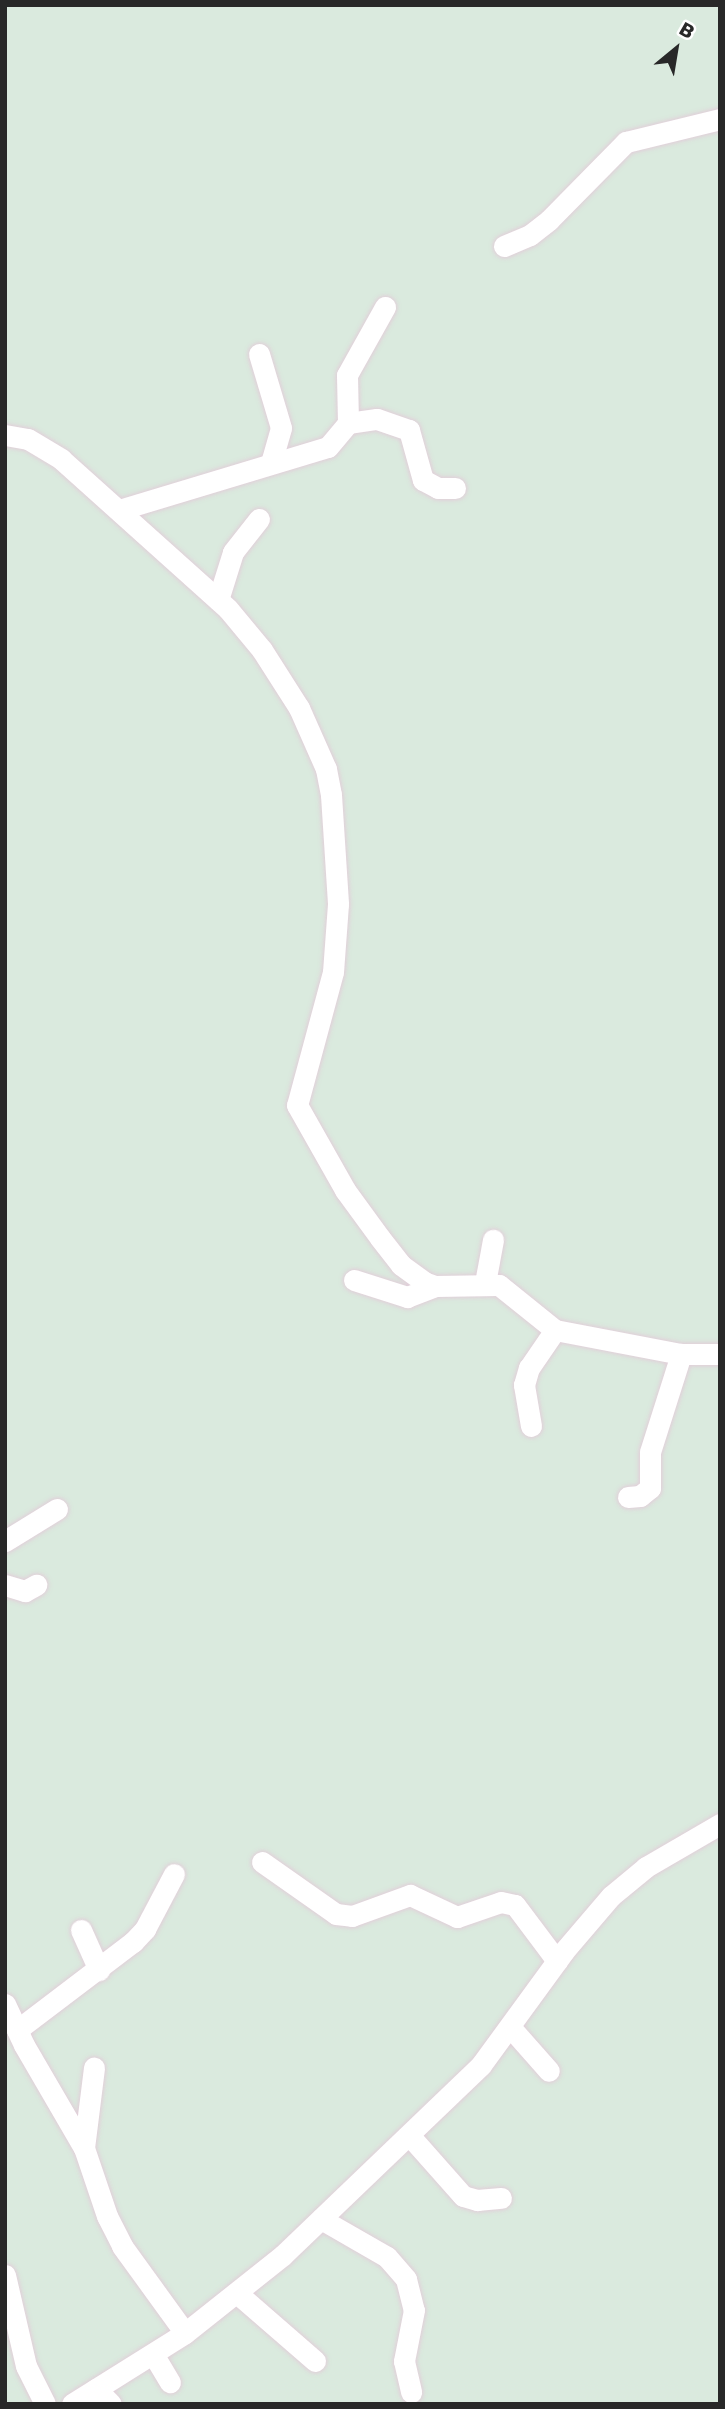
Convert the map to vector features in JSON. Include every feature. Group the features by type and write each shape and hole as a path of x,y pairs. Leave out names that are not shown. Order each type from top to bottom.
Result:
{"street":[{"path":"504,246 530,236 549,220 625,142 720,118"},
{"path":"119,510 328,447 348,423 347,375 385,307"},
{"path":"259,354 281,428 271,463"},
{"path":"348,423 377,419 410,429 423,480 438,488 455,488"},
{"path":"5,435 43,447 119,510 218,600 248,631 292,696 317,748 331,795 337,947 297,1105 345,1190 380,1238 412,1275 435,1286"},
{"path":"218,600 233,552 259,519"},
{"path":"485,1283 493,1240"},
{"path":"354,1280 407,1297 435,1286 485,1283 520,1297 555,1329 681,1354 720,1354"},
{"path":"531,1426 524,1385 529,1368 555,1329"},
{"path":"628,1497 640,1496 650,1488 650,1452 681,1354"},
{"path":"5,1541 57,1509"},
{"path":"5,1586 25,1591 37,1585"},
{"path":"72,2404 103,2396 153,2354 238,2294 321,2219 481,2065 592,1916 629,1880 720,1825"},
{"path":"262,1862 336,1914 352,1916 410,1895 457,1917 501,1902 515,1905 557,1961"},
{"path":"17,2030 99,1970 145,1929 174,1874"},
{"path":"81,1930 99,1970"},
{"path":"5,2004 84,2148 107,2216 122,2246 185,2333"},
{"path":"511,2028 548,2071"},
{"path":"84,2148 94,2068"},
{"path":"409,2135 463,2196 477,2200 500,2198"},
{"path":"321,2219 387,2256 406,2279 414,2310 404,2361 411,2392"},
{"path":"5,2275 26,2366 45,2404"},
{"path":"238,2294 315,2361"},
{"path":"153,2354 170,2382"}]}
